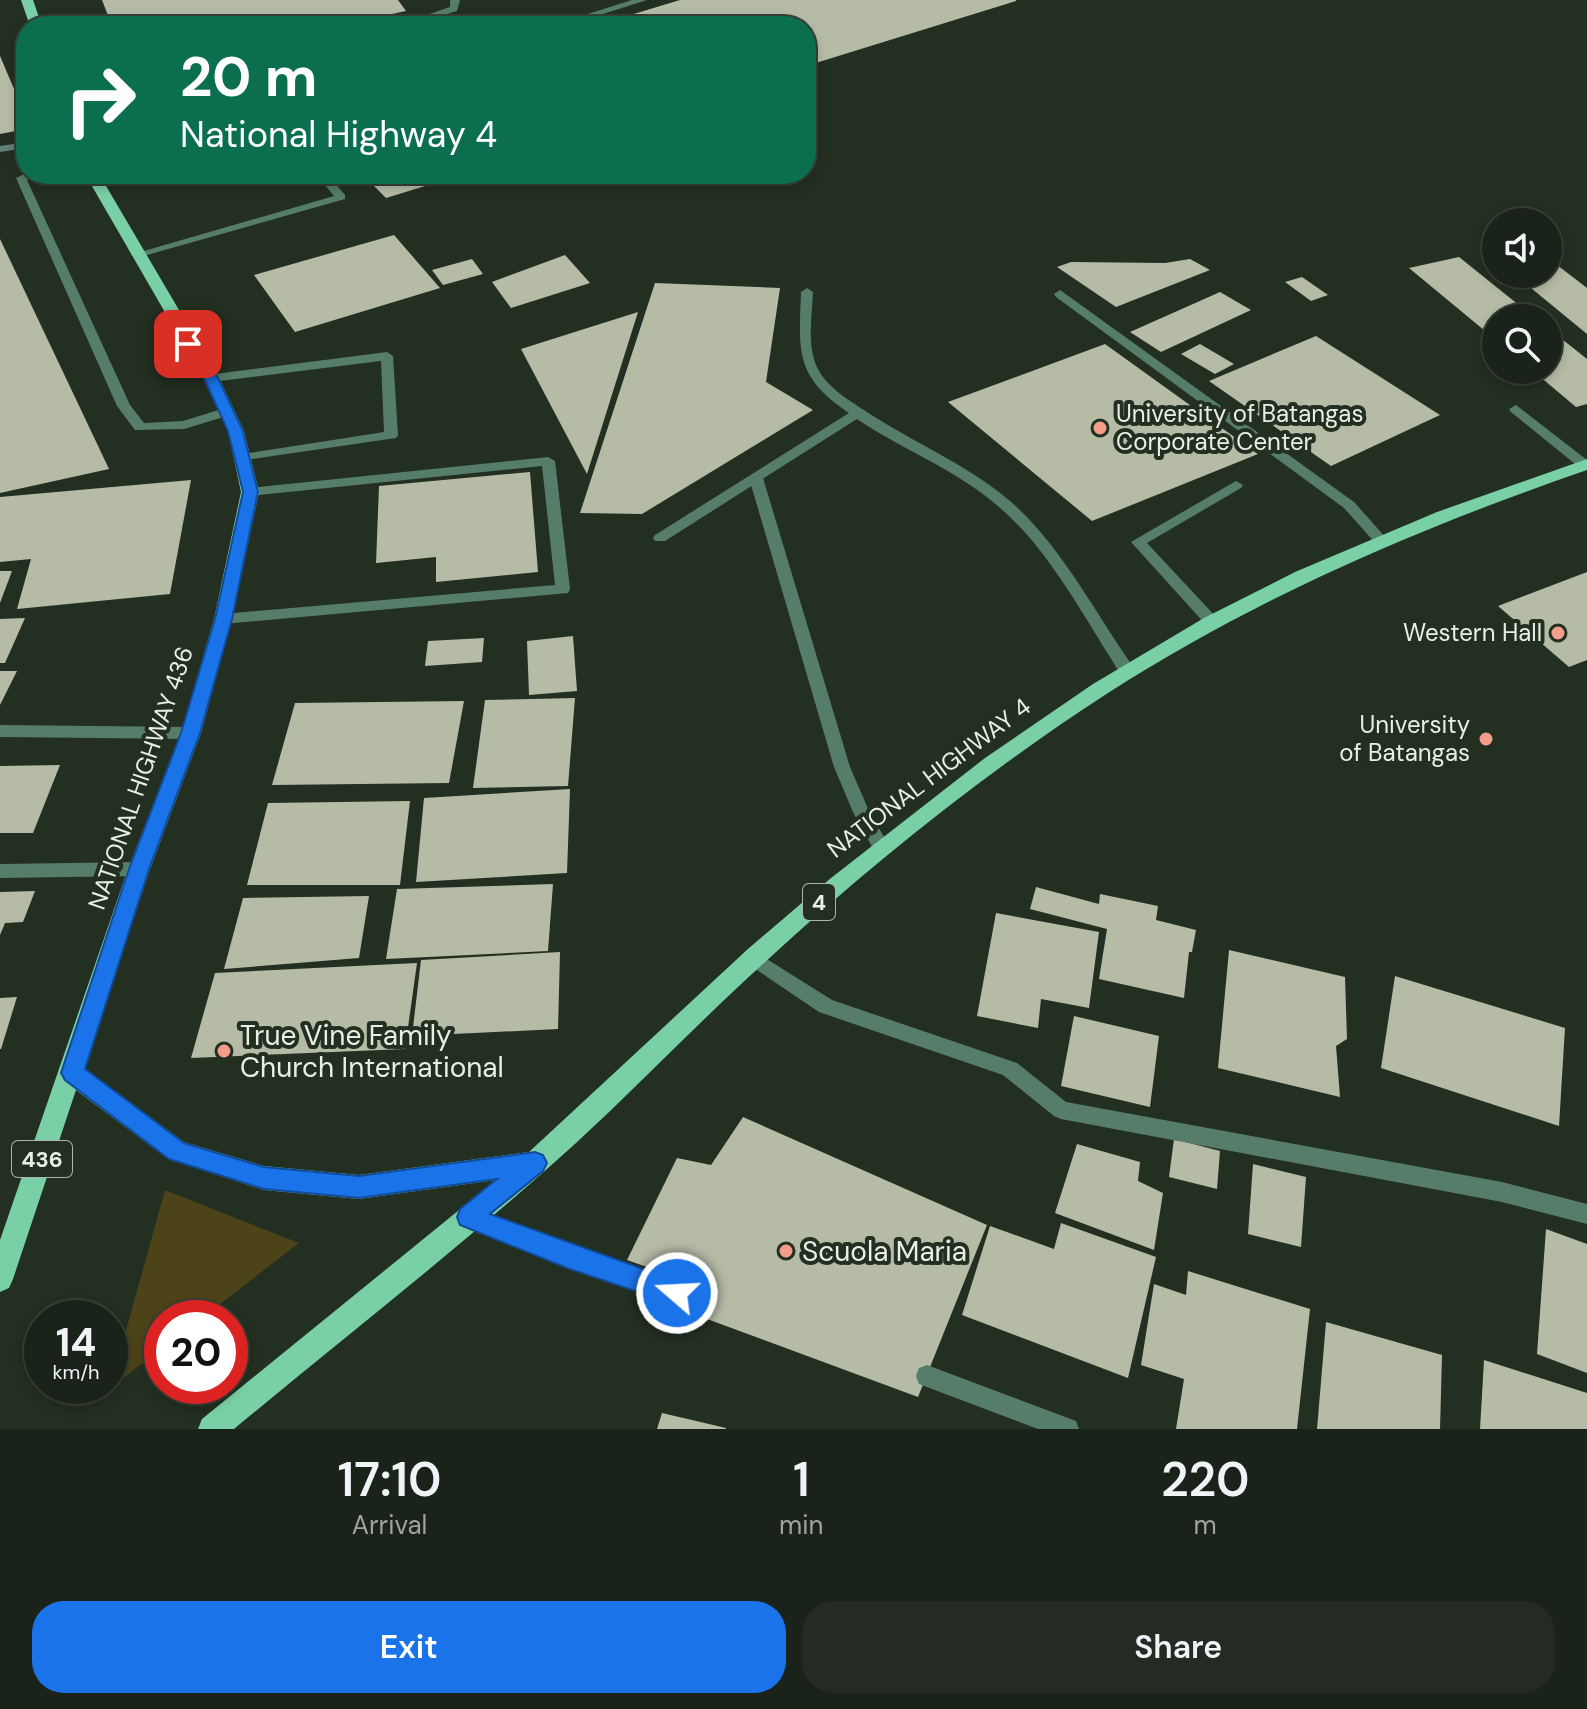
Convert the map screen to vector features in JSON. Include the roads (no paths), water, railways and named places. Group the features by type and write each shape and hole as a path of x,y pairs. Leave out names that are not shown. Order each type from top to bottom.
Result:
{"main road":[{"name":"NATIONAL HIGHWAY 436","path":"0,1279 139,869 191,733 223,619 250,492 236,431 211,378 136,255 100,184"},
{"name":"NATIONAL HIGHWAY 4","path":"212,1429 535,1163 754,959 882,849 1002,758 1128,672 1212,622 1382,542 1498,494 1586,465"},
{"path":"72,1073 177,1151 264,1178 359,1187 535,1163"}],"street":[{"path":"431,16 454,9 455,0"},
{"path":"588,16 642,0"},
{"path":"24,184 124,406 140,427 184,425 225,412"},
{"path":"136,255 341,197 330,184"},
{"path":"807,292 806,344 812,370 831,393 1005,504 1033,536 1128,672"},
{"path":"1060,294 1349,505 1382,542"},
{"path":"211,378 387,356 391,435 243,458"},
{"path":"1516,409 1586,465"},
{"path":"660,538 859,412"},
{"path":"223,619 563,589 548,461 250,492"},
{"path":"756,478 842,767 861,812 882,849"},
{"path":"1212,622 1138,542 1236,485"},
{"path":"0,731 191,733"},
{"path":"0,871 139,869"},
{"path":"754,959 826,1006 1010,1069 1061,1110 1502,1192 1587,1214"},
{"path":"469,1217 567,1256 677,1293"},
{"path":"927,1376 1068,1429"}],"waterway":[{"path":"0,149 16,147"}],"place":[{"name":"University of Batangas Corporate Center","path":"1100,428"},
{"name":"Western Hall","path":"1558,633"},
{"name":"University of Batangas","path":"1486,739"},
{"name":"True Vine Family Church International","path":"224,1051"},
{"name":"Scuola Maria","path":"786,1251"}]}
